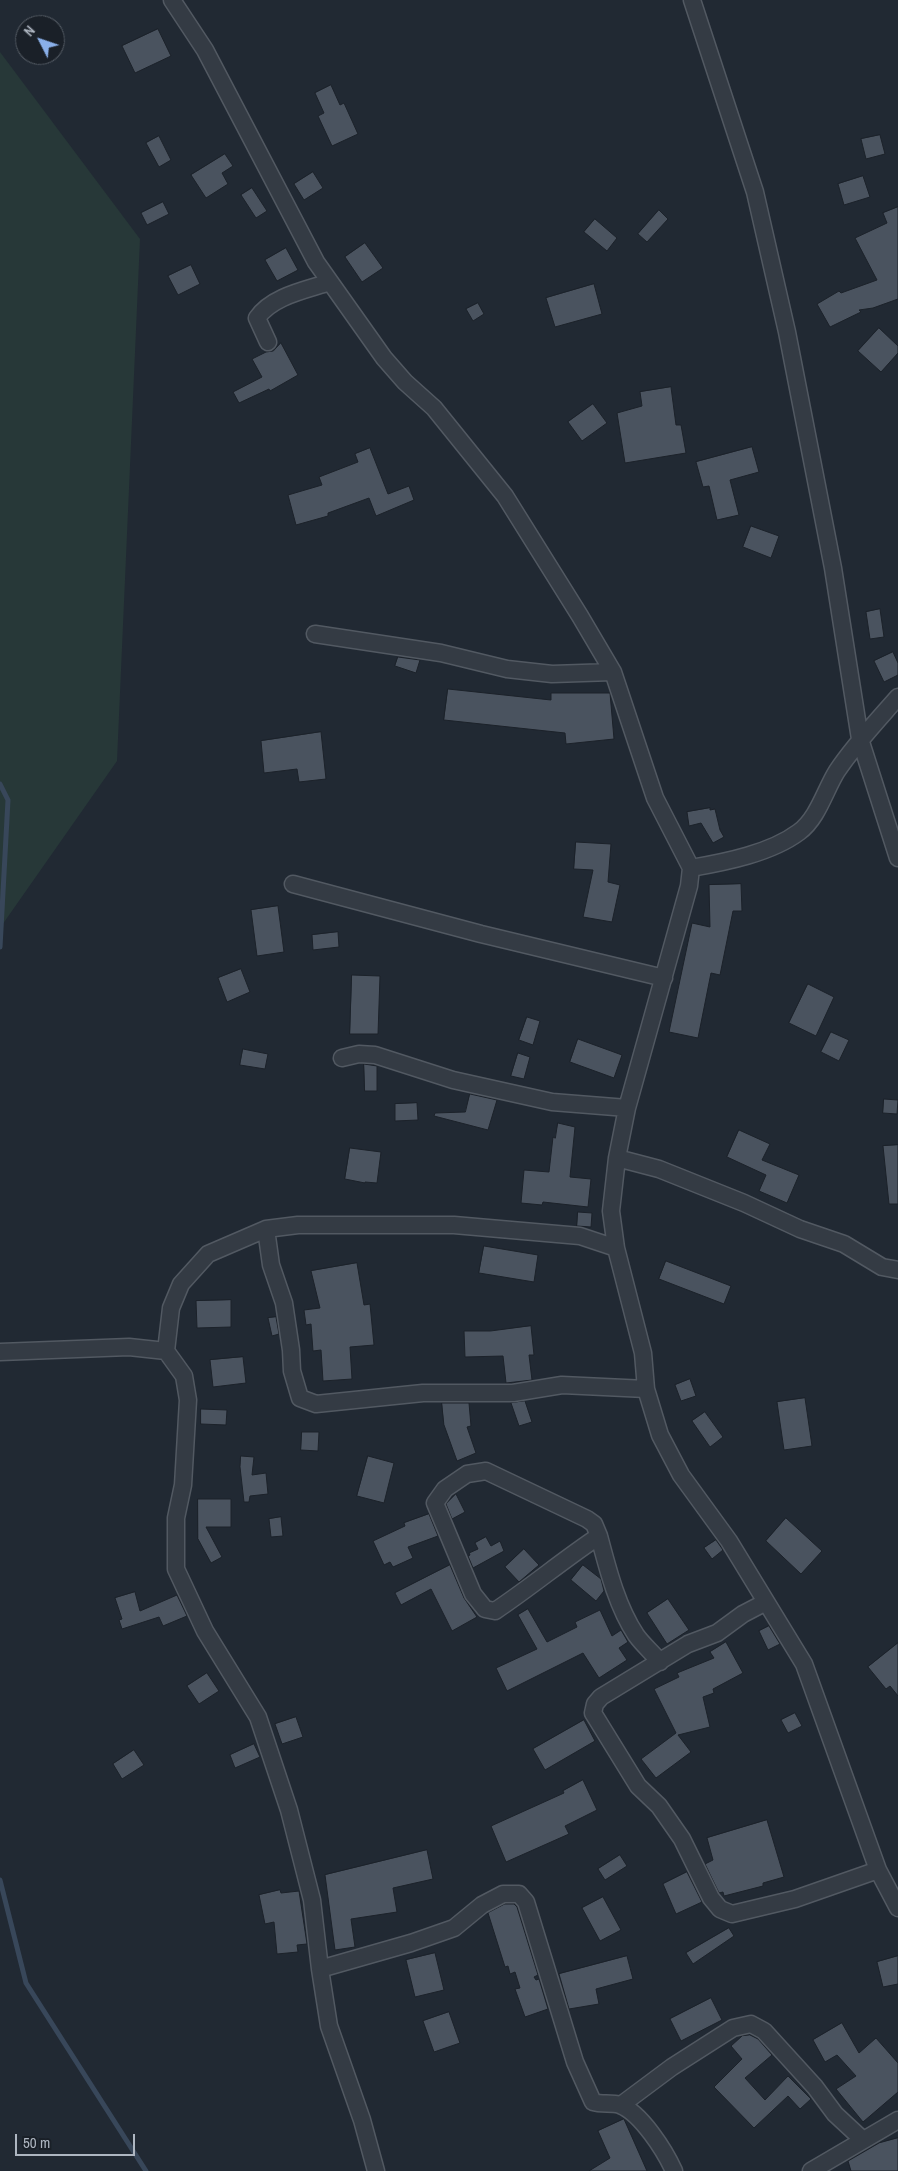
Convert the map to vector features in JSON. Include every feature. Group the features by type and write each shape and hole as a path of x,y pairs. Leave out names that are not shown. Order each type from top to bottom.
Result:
{"street":[{"path":"172,0 204,50 316,262 384,358 405,382 434,408 505,496 580,616 613,672 654,798 692,868 689,886 628,1108 617,1158 611,1211 616,1248 643,1353 646,1389 660,1435 681,1475 729,1541 804,1664 878,1870 893,1885 898,1908"},
{"path":"692,0 757,201 787,332 834,568 860,739 898,858"},
{"path":"268,342 257,318 263,309 287,296 330,282"},
{"path":"315,634 441,653 507,668 552,674 613,672"},
{"path":"692,868 743,858 792,837 801,831 810,820 836,772 860,739 898,697"},
{"path":"293,884 481,934 664,978"},
{"path":"342,1058 359,1054 375,1055 453,1080 552,1102 628,1108"},
{"path":"617,1158 667,1172 744,1203 800,1229 844,1244 882,1267 898,1270"},
{"path":"376,2171 362,2120 329,2026 312,1900 289,1810 258,1718 205,1632 176,1569 176,1518 183,1485 188,1400 184,1376 166,1351 171,1308 181,1284 208,1254 266,1229 298,1225 454,1225 580,1236 616,1248"},
{"path":"266,1229 271,1265 284,1303 292,1370 300,1398 316,1404 423,1393 513,1394 562,1385 646,1389"},
{"path":"0,1352 129,1347 166,1351"},
{"path":"599,1536 495,1611 485,1609 473,1594 435,1502 445,1489 466,1474 486,1471 588,1518 594,1524 599,1536 622,1609 637,1636 660,1662"},
{"path":"766,1602 744,1614 717,1633 688,1644 601,1697 595,1704 593,1713 638,1786 659,1806 682,1839 711,1898 720,1909 732,1914 795,1899 878,1870"},
{"path":"320,1969 454,1928 482,1905 503,1894 519,1894 526,1902 571,2047 593,2102 621,2105 652,2133 666,2153 674,2171"},
{"path":"621,2105 672,2068 733,2028 751,2024 764,2031 814,2087 834,2114 863,2140"},
{"path":"811,2171 898,2120"}],"shaded area":[{"path":"0,52 140,239 117,761 0,928"}],"building":[{"path":"158,29 171,56 135,73 122,46"},
{"path":"331,85 340,105 344,103 358,134 332,146 318,116 324,113 315,93"},
{"path":"880,135 885,154 866,159 861,139"},
{"path":"159,136 171,160 159,167 146,143"},
{"path":"225,154 233,166 222,173 228,184 206,198 191,175"},
{"path":"313,172 323,188 304,200 294,184"},
{"path":"863,176 870,197 844,205 838,184"},
{"path":"252,188 267,211 256,218 241,195"},
{"path":"163,202 169,214 147,225 141,213"},
{"path":"898,207 898,299 873,308 859,310 861,312 830,327 817,304 839,291 841,293 877,280 855,238 887,223 883,213"},
{"path":"659,210 668,219 647,242 638,234"},
{"path":"595,219 617,238 607,251 584,232"},
{"path":"365,243 383,268 362,282 345,257"},
{"path":"286,248 298,270 277,281 265,260"},
{"path":"191,265 200,284 178,295 168,276"},
{"path":"594,284 602,314 555,327 546,298"},
{"path":"478,303 484,314 473,321 466,309"},
{"path":"879,328 898,346 898,353 881,372 858,351"},
{"path":"281,343 298,375 270,391 269,389 239,403 233,392 262,377 252,359 266,352 273,351"},
{"path":"671,387 676,425 681,425 686,453 625,463 617,413 642,406 640,392"},
{"path":"593,404 607,423 582,441 568,422"},
{"path":"752,447 759,472 730,480 739,515 717,520 709,486 703,487 696,462"},
{"path":"370,448 388,494 409,486 414,500 376,516 369,498 328,513 328,516 296,525 288,495 322,485 319,477 358,462 355,454"},
{"path":"751,526 779,536 771,558 743,547"},
{"path":"880,609 884,637 870,639 866,612"},
{"path":"893,652 898,663 898,675 884,682 874,661"},
{"path":"398,657 420,660 416,673 395,666"},
{"path":"448,689 551,700 551,693 610,693 614,739 566,744 565,733 444,720"},
{"path":"321,732 326,779 299,782 297,769 264,773 261,741"},
{"path":"710,808 710,810 715,809 720,830 724,837 713,843 701,823 689,826 687,812"},
{"path":"576,842 611,844 608,882 620,885 612,922 583,917 593,870 574,869"},
{"path":"741,884 742,911 733,911 720,975 711,973 698,1038 669,1032 692,923 710,927 709,885"},
{"path":"278,906 284,952 257,956 251,910"},
{"path":"338,932 339,947 313,950 312,935"},
{"path":"241,969 250,992 227,1002 218,978"},
{"path":"352,975 380,976 378,1034 350,1034"},
{"path":"808,984 834,997 816,1036 789,1023"},
{"path":"527,1017 540,1021 533,1045 519,1040"},
{"path":"831,1032 849,1040 839,1061 821,1052"},
{"path":"578,1039 622,1055 614,1078 570,1062"},
{"path":"243,1049 268,1054 265,1069 240,1065"},
{"path":"518,1053 530,1057 524,1079 511,1076"},
{"path":"364,1064 377,1066 377,1091 365,1091"},
{"path":"470,1094 497,1100 488,1130 434,1116 435,1113 465,1112"},
{"path":"884,1099 898,1100 897,1114 883,1113"},
{"path":"417,1103 418,1120 395,1121 395,1104"},
{"path":"558,1123 575,1127 570,1177 591,1179 588,1207 543,1202 542,1205 521,1203 524,1170 549,1172 553,1137 555,1138"},
{"path":"739,1130 770,1144 762,1160 799,1175 787,1203 759,1191 766,1175 727,1157"},
{"path":"898,1145 898,1204 889,1204 883,1146"},
{"path":"350,1148 381,1152 377,1183 345,1179"},
{"path":"578,1212 592,1213 591,1227 577,1226"},
{"path":"484,1246 538,1255 534,1282 479,1273"},
{"path":"666,1261 731,1286 724,1304 659,1279"},
{"path":"357,1263 364,1305 370,1304 374,1345 350,1347 352,1379 323,1381 321,1350 313,1351 311,1324 306,1325 304,1310 320,1308 311,1271"},
{"path":"231,1300 231,1327 197,1328 196,1301"},
{"path":"276,1317 279,1334 272,1336 268,1318"},
{"path":"531,1326 534,1355 529,1355 532,1380 506,1383 503,1356 465,1357 464,1331 490,1331"},
{"path":"243,1357 246,1383 213,1387 210,1360"},
{"path":"690,1379 696,1396 681,1401 675,1385"},
{"path":"805,1398 812,1446 784,1450 777,1402"},
{"path":"525,1401 532,1422 519,1426 511,1403"},
{"path":"442,1403 469,1403 471,1426 467,1427 476,1453 457,1461 444,1425"},
{"path":"201,1409 227,1410 226,1425 201,1424"},
{"path":"705,1412 723,1437 710,1447 692,1421"},
{"path":"302,1432 319,1432 318,1451 301,1450"},
{"path":"241,1456 254,1457 252,1475 266,1473 268,1494 250,1496 249,1502 244,1502 240,1467"},
{"path":"368,1456 394,1463 384,1503 357,1496"},
{"path":"456,1494 465,1512 452,1519 446,1504"},
{"path":"198,1499 231,1499 231,1527 206,1527 222,1557 211,1563 198,1539"},
{"path":"429,1514 438,1536 408,1547 413,1558 393,1567 390,1562 384,1565 373,1541 405,1526 404,1523"},
{"path":"281,1517 283,1536 271,1537 269,1519"},
{"path":"786,1518 822,1551 801,1574 766,1541"},
{"path":"486,1537 491,1546 500,1541 504,1551 473,1568 468,1556 470,1555 469,1553 478,1549 475,1543"},
{"path":"716,1540 723,1550 712,1559 704,1548"},
{"path":"524,1549 539,1565 519,1582 505,1567"},
{"path":"450,1565 464,1598 477,1617 452,1631 431,1589 401,1605 395,1593"},
{"path":"583,1565 601,1579 604,1591 596,1601 571,1580"},
{"path":"135,1592 140,1611 177,1595 187,1616 163,1626 159,1617 122,1629 119,1620 122,1619 115,1598"},
{"path":"668,1599 689,1630 667,1644 647,1613"},
{"path":"528,1609 547,1642 577,1627 575,1622 600,1610 612,1636 621,1630 628,1642 619,1648 627,1660 599,1678 583,1653 507,1691 496,1668 537,1649 518,1615"},
{"path":"769,1626 780,1644 768,1650 759,1631"},
{"path":"726,1642 743,1673 713,1689 714,1693 703,1697 710,1727 678,1735 691,1752 656,1778 641,1759 676,1733 654,1689 679,1677 677,1673 714,1658 710,1652"},
{"path":"898,1643 898,1696 890,1686 886,1689 868,1667"},
{"path":"207,1673 219,1691 199,1704 187,1686"},
{"path":"795,1713 802,1726 788,1733 781,1720"},
{"path":"296,1717 303,1737 282,1744 275,1724"},
{"path":"584,1720 595,1741 545,1770 533,1749"},
{"path":"254,1744 260,1757 235,1768 230,1755"},
{"path":"134,1750 144,1765 122,1779 113,1764"},
{"path":"583,1780 597,1810 565,1826 569,1834 506,1862 491,1826 564,1793 563,1791"},
{"path":"767,1820 784,1877 763,1883 763,1886 724,1896 723,1892 719,1893 705,1864 713,1860 707,1838"},
{"path":"427,1850 433,1879 393,1888 397,1912 351,1919 355,1947 335,1950 325,1875"},
{"path":"620,1855 627,1866 605,1880 598,1869"},
{"path":"687,1872 702,1902 676,1914 663,1884"},
{"path":"280,1890 281,1893 299,1891 307,1944 297,1945 298,1952 277,1954 274,1922 265,1924 259,1895"},
{"path":"603,1897 621,1930 600,1941 582,1908"},
{"path":"505,1904 514,1904 517,1907 538,1975 534,1977 536,1980 539,1979 548,2009 525,2017 515,1989 520,1988 515,1972 510,1974 508,1966 505,1967 488,1913"},
{"path":"729,1928 734,1936 693,1964 686,1953"},
{"path":"435,1953 444,1990 415,1997 406,1960"},
{"path":"627,1956 633,1979 596,1989 599,2004 569,2009 559,1974"},
{"path":"898,1956 898,1984 883,1987 877,1962"},
{"path":"711,1998 722,2020 681,2041 670,2019"},
{"path":"449,2012 460,2043 434,2052 423,2021"},
{"path":"842,2023 859,2053 876,2038 898,2063 898,2092 863,2122 836,2089 856,2076 837,2055 825,2062 813,2040"},
{"path":"750,2035 758,2039 772,2055 745,2078 765,2100 788,2076 811,2099 800,2109 788,2096 754,2128 714,2087 742,2059 731,2046 742,2036"},
{"path":"624,2119 647,2171 589,2171 610,2158 598,2131"},
{"path":"898,2138 898,2171 851,2171 848,2161 879,2143"}],"waterway":[{"path":"0,784 8,800 0,947"},
{"path":"0,1880 26,1983 146,2171"}]}
